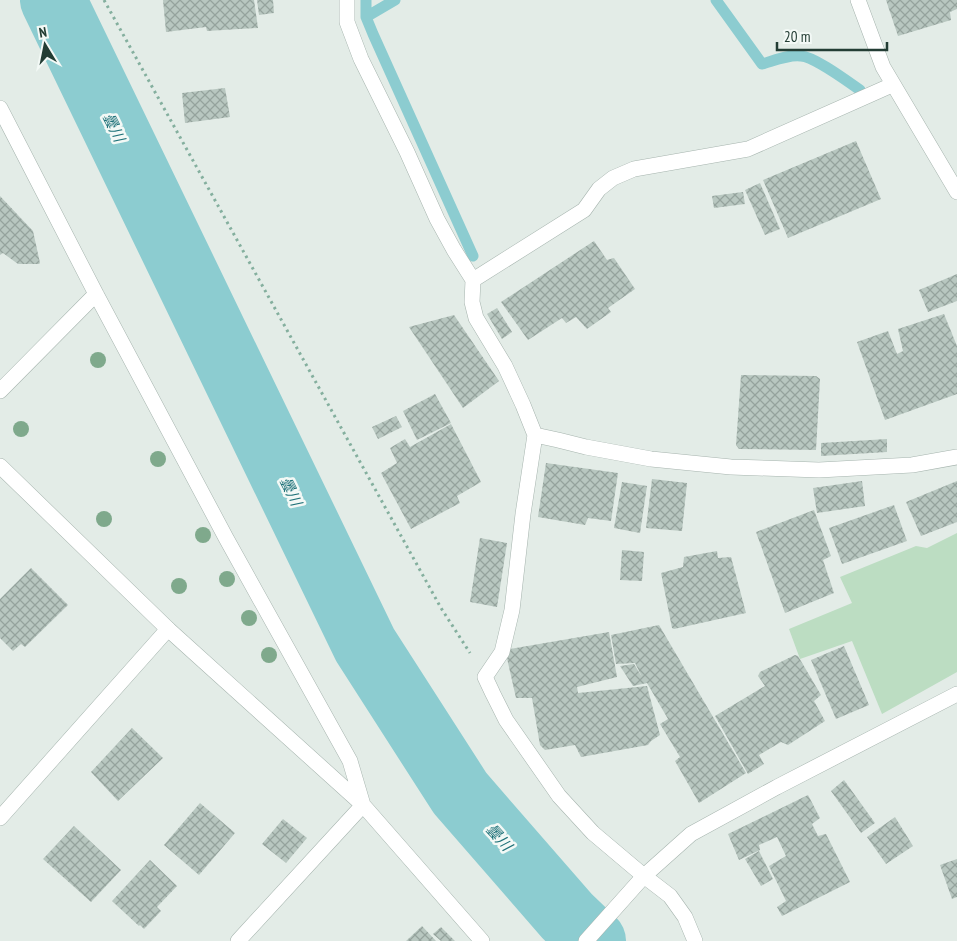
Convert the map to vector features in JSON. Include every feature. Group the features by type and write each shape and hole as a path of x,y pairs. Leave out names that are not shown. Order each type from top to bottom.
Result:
{"street":[{"path":"347,0 347,22 361,59 407,152 437,219 473,280 472,302 476,318 505,366 535,435 523,514 512,610 502,652 485,677 506,720 559,796 593,833 670,896 685,917 695,941"},
{"path":"858,0 882,67 957,192"},
{"path":"473,280 584,210 599,189 613,178 634,169 748,149 892,85"},
{"path":"0,108 96,294 226,538 350,761 363,805"},
{"path":"0,390 96,294"},
{"path":"535,435 651,459 731,467 819,470 912,465 957,457"},
{"path":"0,466 168,629 363,805 482,941"},
{"path":"0,818 168,629"},
{"path":"586,941 644,876 691,834 957,694"},
{"path":"238,941 363,805"}],"path":[{"path":"104,0 441,608 485,677"}],"green space":[{"path":"957,533 957,672 882,714 852,641 800,659 789,629 852,603 840,577 916,546 927,548"}],"building":[{"path":"163,0 254,0 258,28 207,31 206,27 166,32"},
{"path":"257,0 273,0 274,13 259,15"},
{"path":"886,0 957,0 957,9 950,12 951,20 898,36"},
{"path":"225,88 230,117 185,123 182,93"},
{"path":"856,141 881,199 788,238 763,180"},
{"path":"760,183 780,229 765,235 745,190"},
{"path":"743,192 745,204 714,208 712,196"},
{"path":"0,196 33,231 39,264 18,264 3,253 0,255"},
{"path":"594,241 607,260 614,258 635,289 608,308 611,312 587,329 576,317 566,323 562,318 528,340 501,302"},
{"path":"957,274 957,301 928,312 919,290"},
{"path":"497,308 512,332 502,339 487,314"},
{"path":"944,314 957,346 957,394 885,420 857,342 888,331 897,354 903,351 898,329"},
{"path":"454,315 499,381 463,408 409,327"},
{"path":"741,375 816,376 820,379 816,450 739,449 736,445"},
{"path":"435,394 451,423 417,440 403,411"},
{"path":"396,416 402,427 378,439 372,427"},
{"path":"451,424 481,482 457,496 460,503 411,529 381,473 397,463 390,448 405,439 410,447"},
{"path":"887,439 887,452 821,456 821,443"},
{"path":"546,463 618,473 611,521 588,518 585,525 538,517"},
{"path":"652,479 687,483 682,531 646,528"},
{"path":"862,481 865,506 817,513 813,488"},
{"path":"957,481 957,522 921,536 906,502"},
{"path":"622,482 647,486 640,533 614,528"},
{"path":"894,505 907,541 842,564 829,528"},
{"path":"814,510 831,556 823,560 834,593 785,613 756,532"},
{"path":"480,538 507,543 497,607 470,602"},
{"path":"622,550 644,552 642,581 620,580"},
{"path":"717,551 718,558 731,557 746,613 672,628 661,573 683,567 684,557"},
{"path":"31,568 68,605 25,647 21,644 13,651 0,638 0,599"},
{"path":"659,625 746,773 699,803 675,761 680,757 660,724 668,719 647,683 633,686 620,666 634,664 642,677 635,663 616,664 611,635"},
{"path":"609,632 617,677 577,687 578,693 647,686 660,735 648,745 581,757 575,745 545,750 540,745 532,698 516,698 506,654 510,649"},
{"path":"844,646 869,705 836,719 811,660"},
{"path":"795,655 798,656 821,695 814,701 825,721 788,745 781,742 759,755 764,764 748,774 715,716 765,686 758,676 760,672"},
{"path":"132,728 163,758 118,801 91,772"},
{"path":"844,780 875,823 861,833 831,791"},
{"path":"808,795 820,818 812,824 818,836 826,834 850,882 782,916 777,907 786,901 769,866 786,856 777,837 759,845 760,850 739,860 728,834"},
{"path":"200,803 235,833 199,875 164,845"},
{"path":"895,817 913,846 886,864 867,837"},
{"path":"283,819 307,838 286,863 262,844"},
{"path":"74,826 121,870 91,902 43,859"},
{"path":"759,851 773,879 761,886 745,859"},
{"path":"957,859 957,897 952,899 940,865"},
{"path":"150,860 177,886 157,907 161,911 144,929 112,901"},
{"path":"422,926 436,941 406,941"},
{"path":"441,927 455,941 441,941 433,934"}],"waterway":[{"name":"曇川","path":"53,0 365,645 460,793 567,916 593,941"},
{"path":"366,0 366,17 373,34 473,256"},
{"path":"366,17 395,0"},
{"path":"716,0 762,64 792,56 807,57 831,70 860,90"}]}
